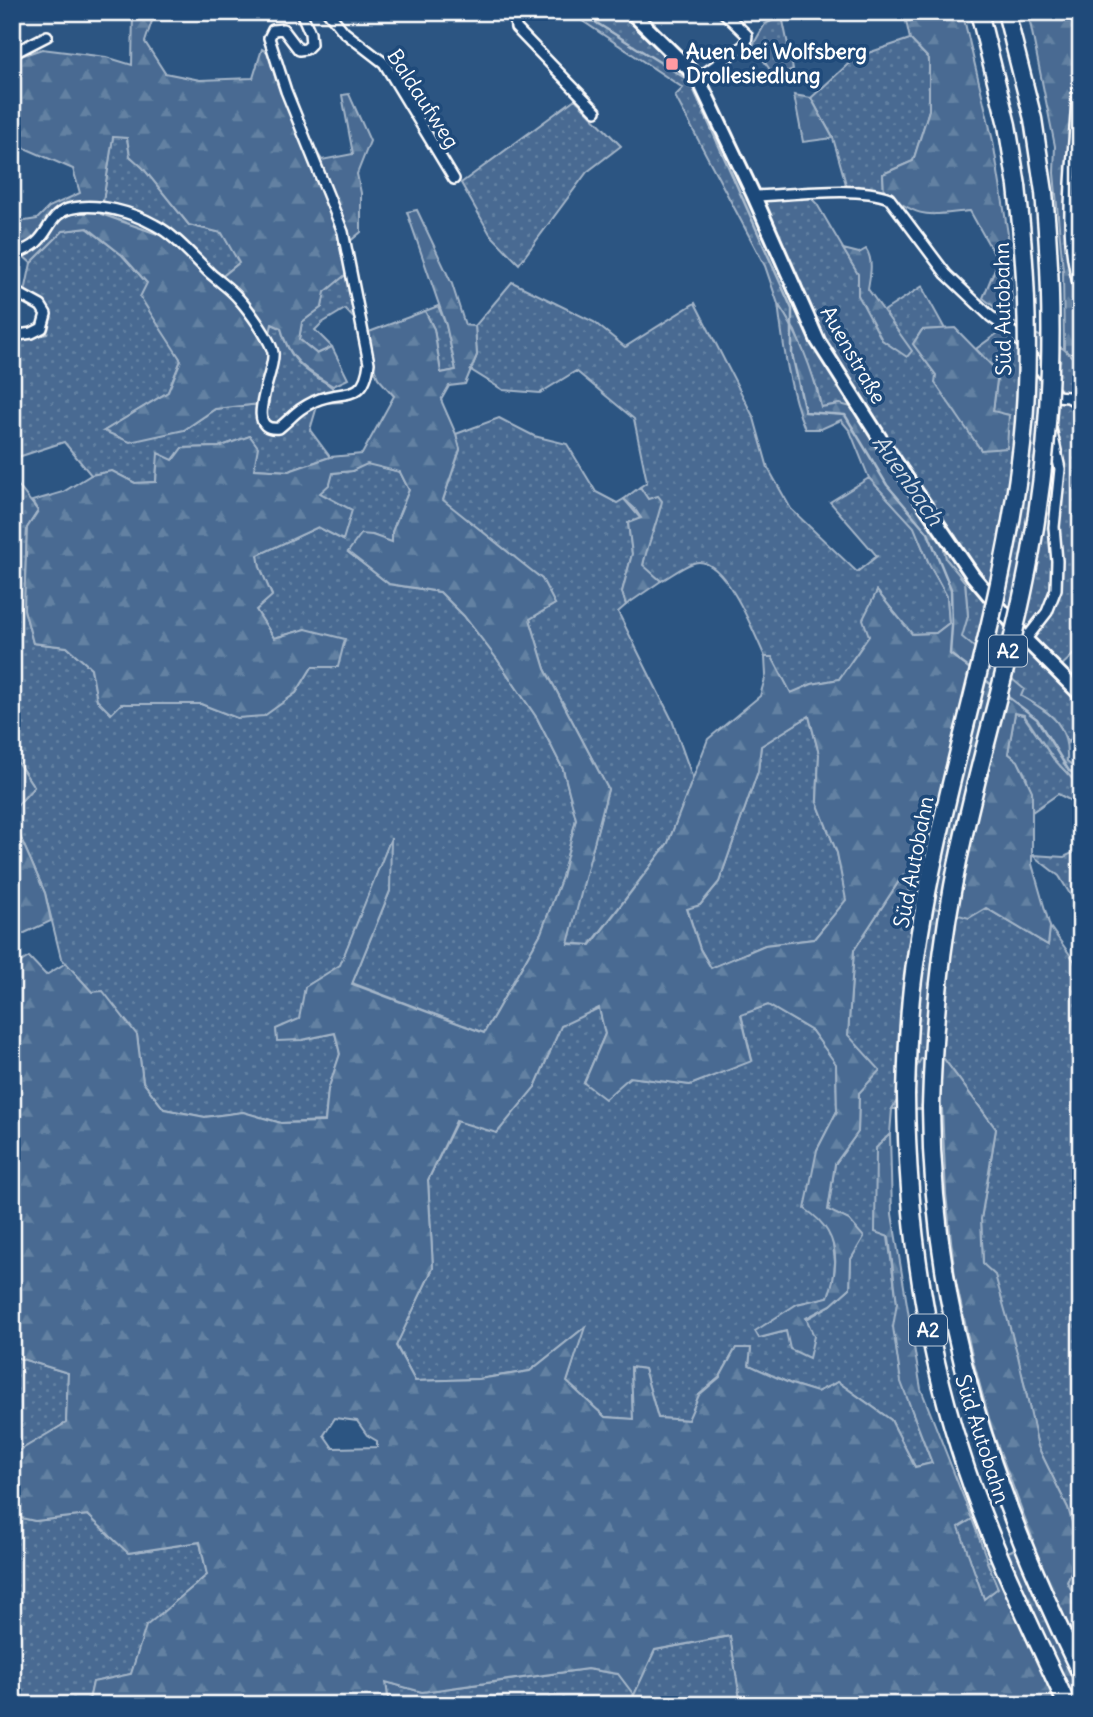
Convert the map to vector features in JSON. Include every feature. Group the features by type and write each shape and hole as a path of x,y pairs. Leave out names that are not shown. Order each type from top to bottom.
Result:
{"highway":[{"name":"Süd Autobahn","path":"979,12 1004,112 1017,186 1027,300 1026,382 1022,445 994,608 955,766 913,978 906,1095 910,1201 928,1330 960,1452 999,1555 1067,1705"},
{"name":"Süd Autobahn","path":"1006,12 1033,119 1044,192 1051,281 1050,398 1039,499 1018,611 953,886 937,984 931,1107 934,1202 952,1321 984,1442 1022,1544 1081,1674"}],"street":[{"path":"12,255 34,245 54,217 66,210 95,207 147,221 163,230 239,298 268,341 273,351 273,364 260,411 266,426 270,429 279,428 295,411 306,405 325,397 350,394 361,387 367,380 369,363 344,232 286,91 269,38 273,30 283,29 299,50 306,49 311,44 311,39 301,12"},
{"name":"Baldaufweg","path":"327,12 344,32 383,63 454,179"},
{"path":"521,12 515,19 516,28 596,111"},
{"name":"Auenstraße","path":"631,12 698,78 818,341 950,545 1026,639 1081,695"},
{"path":"698,78 746,44 747,36 723,12"},
{"path":"12,54 47,36"},
{"path":"1081,83 1077,94 1070,219 1072,250 1081,293"},
{"path":"754,196 877,193 889,198 946,274 990,316 1012,332 1032,356 1057,397"},
{"path":"12,290 41,306 46,314 42,328 32,333 12,336"},
{"path":"1057,397 1068,397 1081,404"},
{"path":"1026,639 1047,612 1056,589 1054,527 1060,469 1049,421 1050,408 1057,397"}],"green space":[{"path":"133,12 155,12 145,42 165,73 200,80 253,78 262,49 269,53 283,96 322,160 353,154 342,95 349,94 370,141 357,174 361,193 361,232 348,243 350,271 325,292 322,307 302,322 299,339 317,354 332,347 348,379 333,386 314,375 294,356 281,328 272,324 268,341 273,364 269,403 215,409 184,430 130,442 104,431 168,392 181,360 140,297 147,283 122,255 88,228 63,231 31,263 12,246 12,223 37,219 49,207 80,193 73,169 20,146 12,156 12,59 42,49 106,57 132,65","holes":["113,137 127,138 130,156 189,225 222,233 239,263 214,283 163,236 101,214"]},
{"path":"569,12 623,12 693,80 752,204 771,199 810,197 817,204 858,274 858,295 895,329 884,311 923,286 945,329 922,330 913,344 936,375 981,450 1009,415 993,412 998,372 976,349 1013,322 1064,349 1081,365 1081,647 1054,673 1081,703 1081,725 1068,743 1060,726 1050,715 1021,696 1023,689 961,637 968,616 965,582 946,559 942,539 840,404 821,407 817,388 795,331 778,304 765,266 675,96 683,88"},
{"path":"904,12 962,12 993,141 1008,234 1013,322 983,298 998,261 970,211 924,213 907,207 884,192 883,174 913,161 929,110 929,59 910,39"},
{"path":"1028,12 1081,12 1081,183 1068,190 1077,291 1081,297 1081,365 1064,349 1063,270 1054,173 1055,146"},
{"path":"782,16 793,69 775,77 753,45 765,24"},
{"path":"910,39 929,59 929,110 913,161 883,174 884,192 849,195 833,138 811,98 856,57"},
{"path":"794,95 811,98 833,138 803,142"},
{"path":"575,99 621,146 587,172 519,264 490,234 461,183"},
{"path":"113,136 127,138 130,156 143,167 189,225 222,233 240,262 214,283 163,236 101,214"},
{"path":"417,210 452,284 465,325 475,326 477,355 465,384 449,386 441,400 460,449 443,500 542,579 555,604 530,619 545,669 608,789 568,944 591,945 668,843 708,739 760,696 766,675 765,657 772,657 791,693 812,684 839,679 869,636 863,619 877,591 912,634 936,633 949,623 947,596 930,566 914,527 869,478 850,431 841,420 821,429 805,429 791,384 778,304 804,353 821,407 840,404 855,408 942,539 946,559 965,582 968,616 962,637 1024,689 1021,696 1056,721 1065,737 1067,761 1081,772 1081,788 1053,758 1024,715 1015,713 1008,753 1018,761 1032,791 1032,864 1050,927 1048,945 986,908 969,918 913,902 903,875 854,950 848,1035 880,1070 859,1093 858,1132 835,1164 828,1210 849,1220 864,1237 851,1259 850,1288 831,1305 806,1318 814,1336 809,1358 790,1349 786,1331 759,1338 755,1331 797,1304 828,1297 832,1284 835,1271 834,1248 824,1227 805,1209 817,1150 837,1111 836,1064 812,1031 768,1005 741,1015 752,1061 690,1085 630,1077 605,1099 584,1083 605,1034 599,1008 561,1026 535,1087 497,1133 456,1121 428,1180 433,1268 396,1346 415,1381 479,1379 530,1371 585,1327 567,1382 605,1417 633,1419 631,1367 644,1369 658,1418 688,1420 699,1395 720,1377 736,1348 751,1348 749,1365 791,1384 817,1392 838,1382 891,1420 915,1467 932,1463 901,1382 893,1327 897,1303 889,1237 875,1232 876,1148 890,1134 892,1214 921,1389 972,1519 959,1527 984,1599 998,1588 987,1562 1033,1540 993,1433 973,1360 955,1277 946,1194 942,1109 892,1109 921,1059 944,1059 996,1129 981,1219 983,1264 995,1275 1018,1356 1038,1447 1068,1508 1080,1550 1067,1582 1081,1607 1081,1705 741,1705 730,1636 655,1650 634,1695 618,1674 587,1669 422,1692 386,1682 389,1705 88,1705 93,1682 131,1674 146,1626 207,1575 200,1542 128,1553 88,1515 35,1521 12,1516 12,1455 66,1423 68,1373 12,1356 12,962 16,965 29,957 46,975 66,963 92,992 103,991 137,1035 143,1082 164,1109 205,1117 243,1112 281,1123 325,1122 328,1090 340,1054 335,1033 302,1040 277,1041 276,1029 299,1019 305,987 340,965 391,838 390,891 352,984 484,1033 541,933 562,877 576,819 563,769 537,718 464,616 440,592 389,584 348,552 361,534 392,542 392,532 409,490 400,472 367,464 352,471 333,473 330,484 320,493 352,510 343,540 318,527 258,555 272,596 256,610 274,638 306,629 345,639 338,667 312,667 296,693 264,716 237,718 201,704 121,704 111,714 97,700 91,668 67,647 33,643 24,609 27,528 38,511 32,501 63,492 91,475 112,471 135,483 156,482 158,453 173,460 182,448 219,447 250,436 258,447 254,469 289,471 330,457 362,454 394,396 378,378 372,363 369,332 425,311 434,329 441,373 456,370 446,325 407,212","holes":["809,716 819,754 817,802 837,853 846,900 814,939 765,945 711,968 700,949 687,909 700,905 719,882 758,771 761,746","335,1418 357,1421 367,1435 377,1441 377,1447 333,1448 324,1435"]},
{"path":"87,228 122,255 147,283 181,361 168,392 104,431 184,430 215,409 269,403 268,341 272,324 281,328 287,346 301,366 330,385 342,402 318,403 310,430 330,457 289,471 253,469 250,436 219,447 182,448 173,460 157,464 156,482 135,483 112,471 91,475 64,442 12,459 12,340 47,334 51,318 42,304 25,292 31,263 63,231"},
{"path":"843,249 859,253 866,249 871,264 868,289 912,351 907,357 882,340 858,295 858,274"},
{"path":"350,271 364,329 345,309 315,330 332,347 317,354 299,339 302,322 322,307 324,292"},
{"path":"512,282 594,322 625,347 695,303 754,418 768,468 791,509 857,572 877,556 830,502 869,478 914,526 930,566 947,596 949,623 936,633 912,634 877,591 869,636 839,679 812,684 791,694 772,658 765,657 739,601 720,574 709,565 699,562 661,581 643,566 648,540 654,532 648,500 640,487 647,482 634,419 576,371 540,393 503,390 471,370 477,355 475,326"},
{"path":"438,306 446,325 456,370 441,373 434,329 425,311"},
{"path":"955,328 998,372 993,411 1009,415 1007,448 981,450 935,383 936,375 913,344 922,330"},
{"path":"499,418 534,436 567,444 596,492 617,503 624,499 641,519 628,523 632,554 622,592 626,605 618,612 672,720 693,779 668,843 590,945 567,943 608,789 545,669 530,619 555,604 443,500 460,450 456,434"},
{"path":"367,463 400,472 409,490 392,532 392,543 372,535 348,552 389,584 440,592 464,616 537,718 563,769 576,819 562,877 541,933 484,1033 352,983 390,891 390,841 340,966 305,987 302,1040 335,1033 340,1054 328,1090 325,1121 281,1123 243,1112 205,1117 164,1109 143,1082 137,1035 61,958 45,893 19,834 12,842 12,811 34,787 12,754 12,478 38,511 27,528 24,609 33,643 67,647 91,668 97,700 121,704 201,704 237,718 296,693 312,667 306,629 274,638 256,610 272,595 259,567 258,555 318,527 343,540 320,493 333,473 352,471"},
{"path":"640,487 648,499 658,496 662,501 643,565 661,581 626,605 622,592 632,554 628,523 641,518 624,499"},
{"path":"1015,713 1023,715 1053,758 1081,788 1081,806 1058,794 1032,812 1027,779 1020,765 1008,753"},
{"path":"809,716 819,754 817,802 837,853 847,900 814,939 765,945 711,968 700,949 687,908 700,905 719,882 758,771 761,746"},
{"path":"12,754 34,787 12,811"},
{"path":"19,834 45,893 51,921 18,936 12,930 12,842"},
{"path":"1081,849 1081,912 1059,876 1032,855 1064,857"},
{"path":"903,875 913,902 986,908 1048,945 1050,927 1081,970 1081,1607 1067,1582 1080,1550 1068,1508 1038,1447 1018,1356 983,1264 981,1219 996,1129 944,1059 892,1109 890,1134 876,1149 897,1303 895,1324 899,1365 910,1405 932,1463 915,1467 891,1420 838,1382 817,1392 791,1384 749,1365 751,1348 736,1348 720,1377 699,1395 689,1420 658,1418 644,1369 631,1368 633,1419 605,1417 567,1382 584,1328 530,1371 478,1379 415,1381 396,1345 433,1268 428,1180 457,1121 535,1087 561,1025 599,1007 605,1034 584,1083 630,1077 690,1085 752,1060 741,1014 768,1005 812,1031 836,1063 837,1111 817,1150 820,1219 832,1237 835,1262 833,1284 828,1297 797,1304 759,1338 786,1331 831,1305 850,1288 851,1259 863,1237 849,1220 828,1211 835,1164 858,1132 859,1093 848,1035 854,950"},
{"path":"12,1356 68,1373 66,1423 12,1455"},
{"path":"88,1515 129,1553 200,1542 207,1575 147,1626 131,1674 93,1682 88,1705 12,1705 12,1516 35,1521"},
{"path":"972,1519 998,1589 984,1599 958,1526"},
{"path":"731,1636 741,1705 389,1705 386,1682 422,1692 587,1669 618,1674 655,1650"}],"waterway":[{"name":"Auenbach","path":"579,12 690,81 792,309 792,354 805,412 845,415 887,485 928,533 951,589 950,654 973,671"},
{"name":"Auenbach","path":"984,679 996,688"},
{"name":"Auenbach","path":"1004,694 1037,719 1069,771 1081,775"}],"place":[{"name":"Auen bei Wolfsberg Drollesiedlung","path":"672,64"}]}
